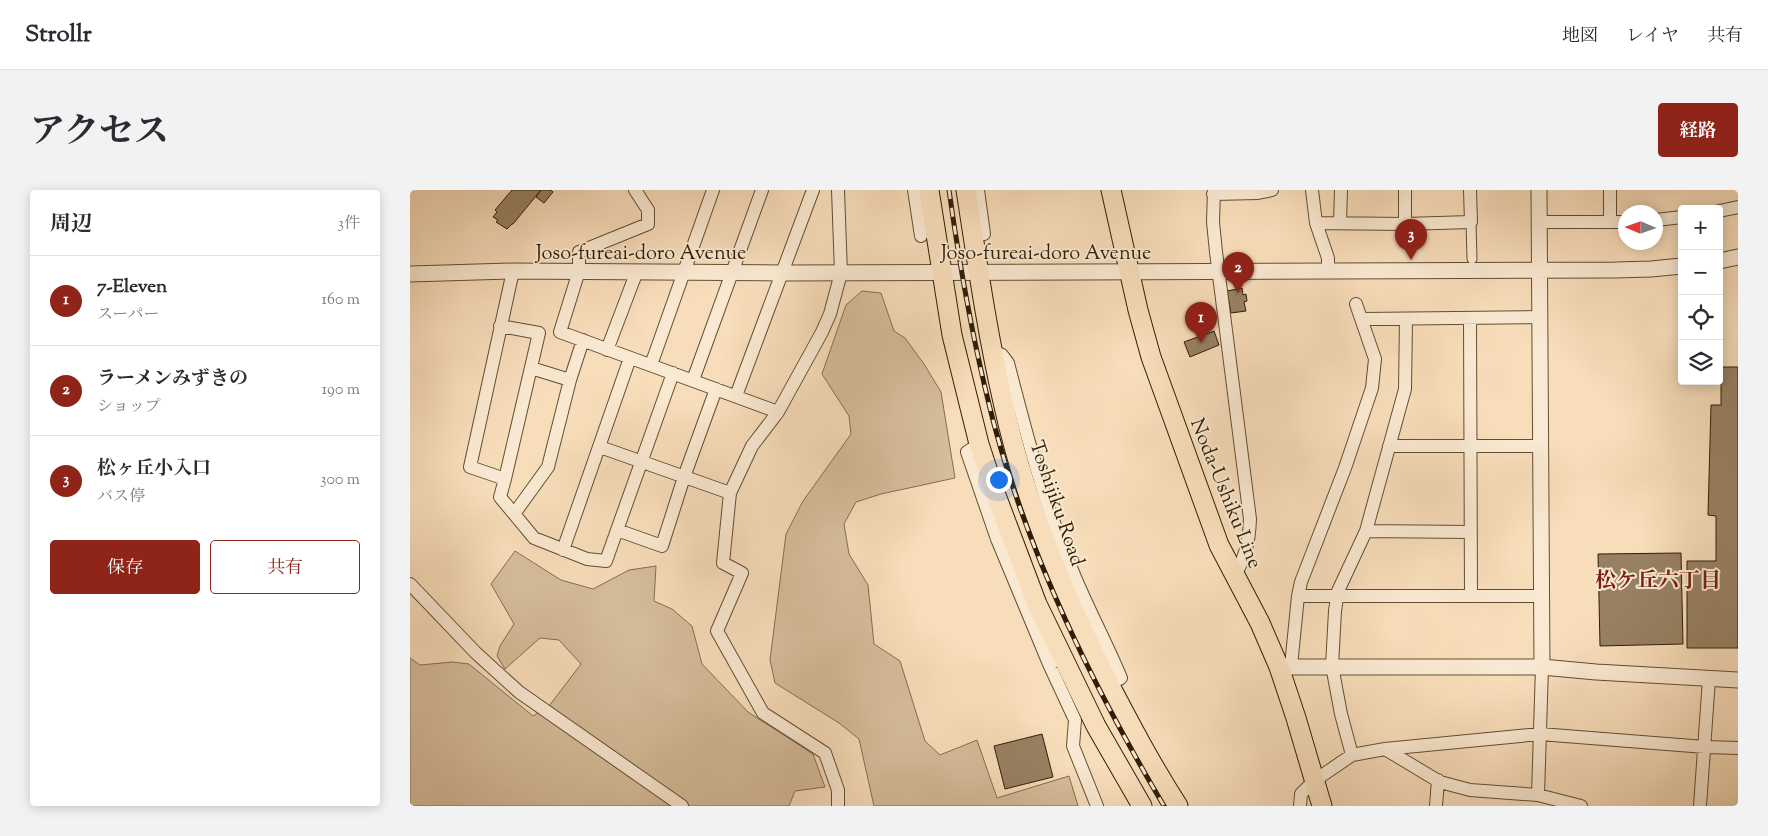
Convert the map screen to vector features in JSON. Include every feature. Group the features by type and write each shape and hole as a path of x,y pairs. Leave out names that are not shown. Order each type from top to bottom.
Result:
{"main road":[{"name":"Toshijiku Road","path":"966,190 978,272 1003,404 1018,461 1037,520 1059,579 1079,622 1153,768 1178,806"},
{"name":"Noda-Ushiku Line","path":"1112,190 1138,310 1154,366 1219,545 1285,667 1296,718 1322,806"},
{"path":"922,191 941,272 952,335 979,444 994,490 1037,604 1056,661 1142,806"}],"street":[{"path":"635,190 648,210 648,224 579,252 579,271 560,332 778,412"},
{"path":"651,365 714,190"},
{"path":"693,380 762,190"},
{"path":"736,396 813,190"},
{"path":"838,190 841,273 830,314 778,412 752,446 730,493 723,562 742,573 717,631 763,713 825,753 838,790 838,806"},
{"path":"978,190 984,234"},
{"path":"1235,576 1245,555 1249,540 1250,519 1213,222 1214,192 1258,194 1272,190"},
{"path":"1312,190 1316,223 1328,258 1328,271"},
{"path":"1340,223 1341,190"},
{"path":"1405,190 1405,224"},
{"path":"1470,190 1472,259"},
{"path":"1538,795 1542,667 1539,190"},
{"path":"1610,190 1610,222"},
{"path":"921,236 922,191"},
{"path":"1723,210 1738,207"},
{"path":"1663,219 1678,218"},
{"path":"1316,223 1405,224 1471,222"},
{"path":"1540,222 1618,222"},
{"path":"1723,260 1738,257"},
{"name":"Joso-fureai-doro Avenue","path":"410,274 513,271 841,273 1651,270 1678,267"},
{"path":"504,479 470,467 513,271"},
{"path":"608,350 637,271"},
{"path":"1356,304 1375,359 1372,388 1345,468 1301,582 1285,667 1542,667 1738,680"},
{"path":"1362,319 1541,317"},
{"path":"1470,318 1471,596"},
{"path":"1352,755 1341,714 1332,666 1337,596 1366,531 1405,389 1406,319"},
{"path":"500,326 539,334 500,497 534,538 587,559 606,561 673,373"},
{"path":"514,514 548,467 570,380 583,340"},
{"path":"563,550 630,358"},
{"path":"531,368 570,380"},
{"path":"617,530 662,546 684,477 716,389"},
{"path":"600,446 730,493"},
{"path":"1390,446 1541,446"},
{"path":"1366,531 1471,532"},
{"path":"410,584 476,653 519,692 682,806"},
{"path":"1298,596 1542,596"},
{"path":"1056,661 1075,720 1073,746 1097,806"},
{"path":"1700,806 1709,679"},
{"path":"1300,806 1301,794 1314,781 1352,755 1385,749 1540,734 1738,748"},
{"path":"1385,749 1438,780 1470,790 1538,795 1581,806"},
{"path":"1436,806 1438,780"}],"shaded area":[{"path":"862,291 881,293 894,331 905,338 941,392 955,478 881,494 856,502 844,524 849,554 868,585 874,644 900,661 925,741 940,755 977,740 997,798 1069,776 1078,806 874,806 859,739 839,723 775,683 770,660 786,534 803,501 851,434 849,416 822,374 846,305"},
{"path":"515,551 561,580 593,589 629,570 656,566 654,601 672,609 692,626 702,664 748,712 813,754 825,787 795,791 789,806 410,806 410,658 420,665 452,662 469,664 533,716 549,706 581,664 559,640 540,638 505,669 497,656 500,646 514,624 491,584"}],"building":[{"path":"512,190 541,190 507,229 496,222 498,220 493,217 497,212 495,210"},
{"path":"541,190 551,190 553,192 544,203 536,197"},
{"path":"1242,288 1243,295 1246,294 1247,301 1244,302 1246,311 1231,313 1227,291"},
{"path":"1214,331 1219,345 1190,357 1184,342"},
{"path":"1723,367 1738,367 1738,648 1687,648 1687,561 1716,561 1716,516 1708,515 1711,405 1721,405"},
{"path":"1681,553 1683,644 1600,646 1598,554"},
{"path":"1042,734 1053,777 1005,789 994,746"}],"railway":[{"path":"949,190 980,366 994,424 1026,524 1066,621 1113,715 1164,806"}],"place":[{"name":"松ヶ丘小入口","path":"1411,260"},
{"name":"ラーメンみずきの","path":"1238,293"},
{"name":"7-Eleven","path":"1201,343"}],"district":[{"name":"松ケ丘六丁目","path":"1658,580"}]}
